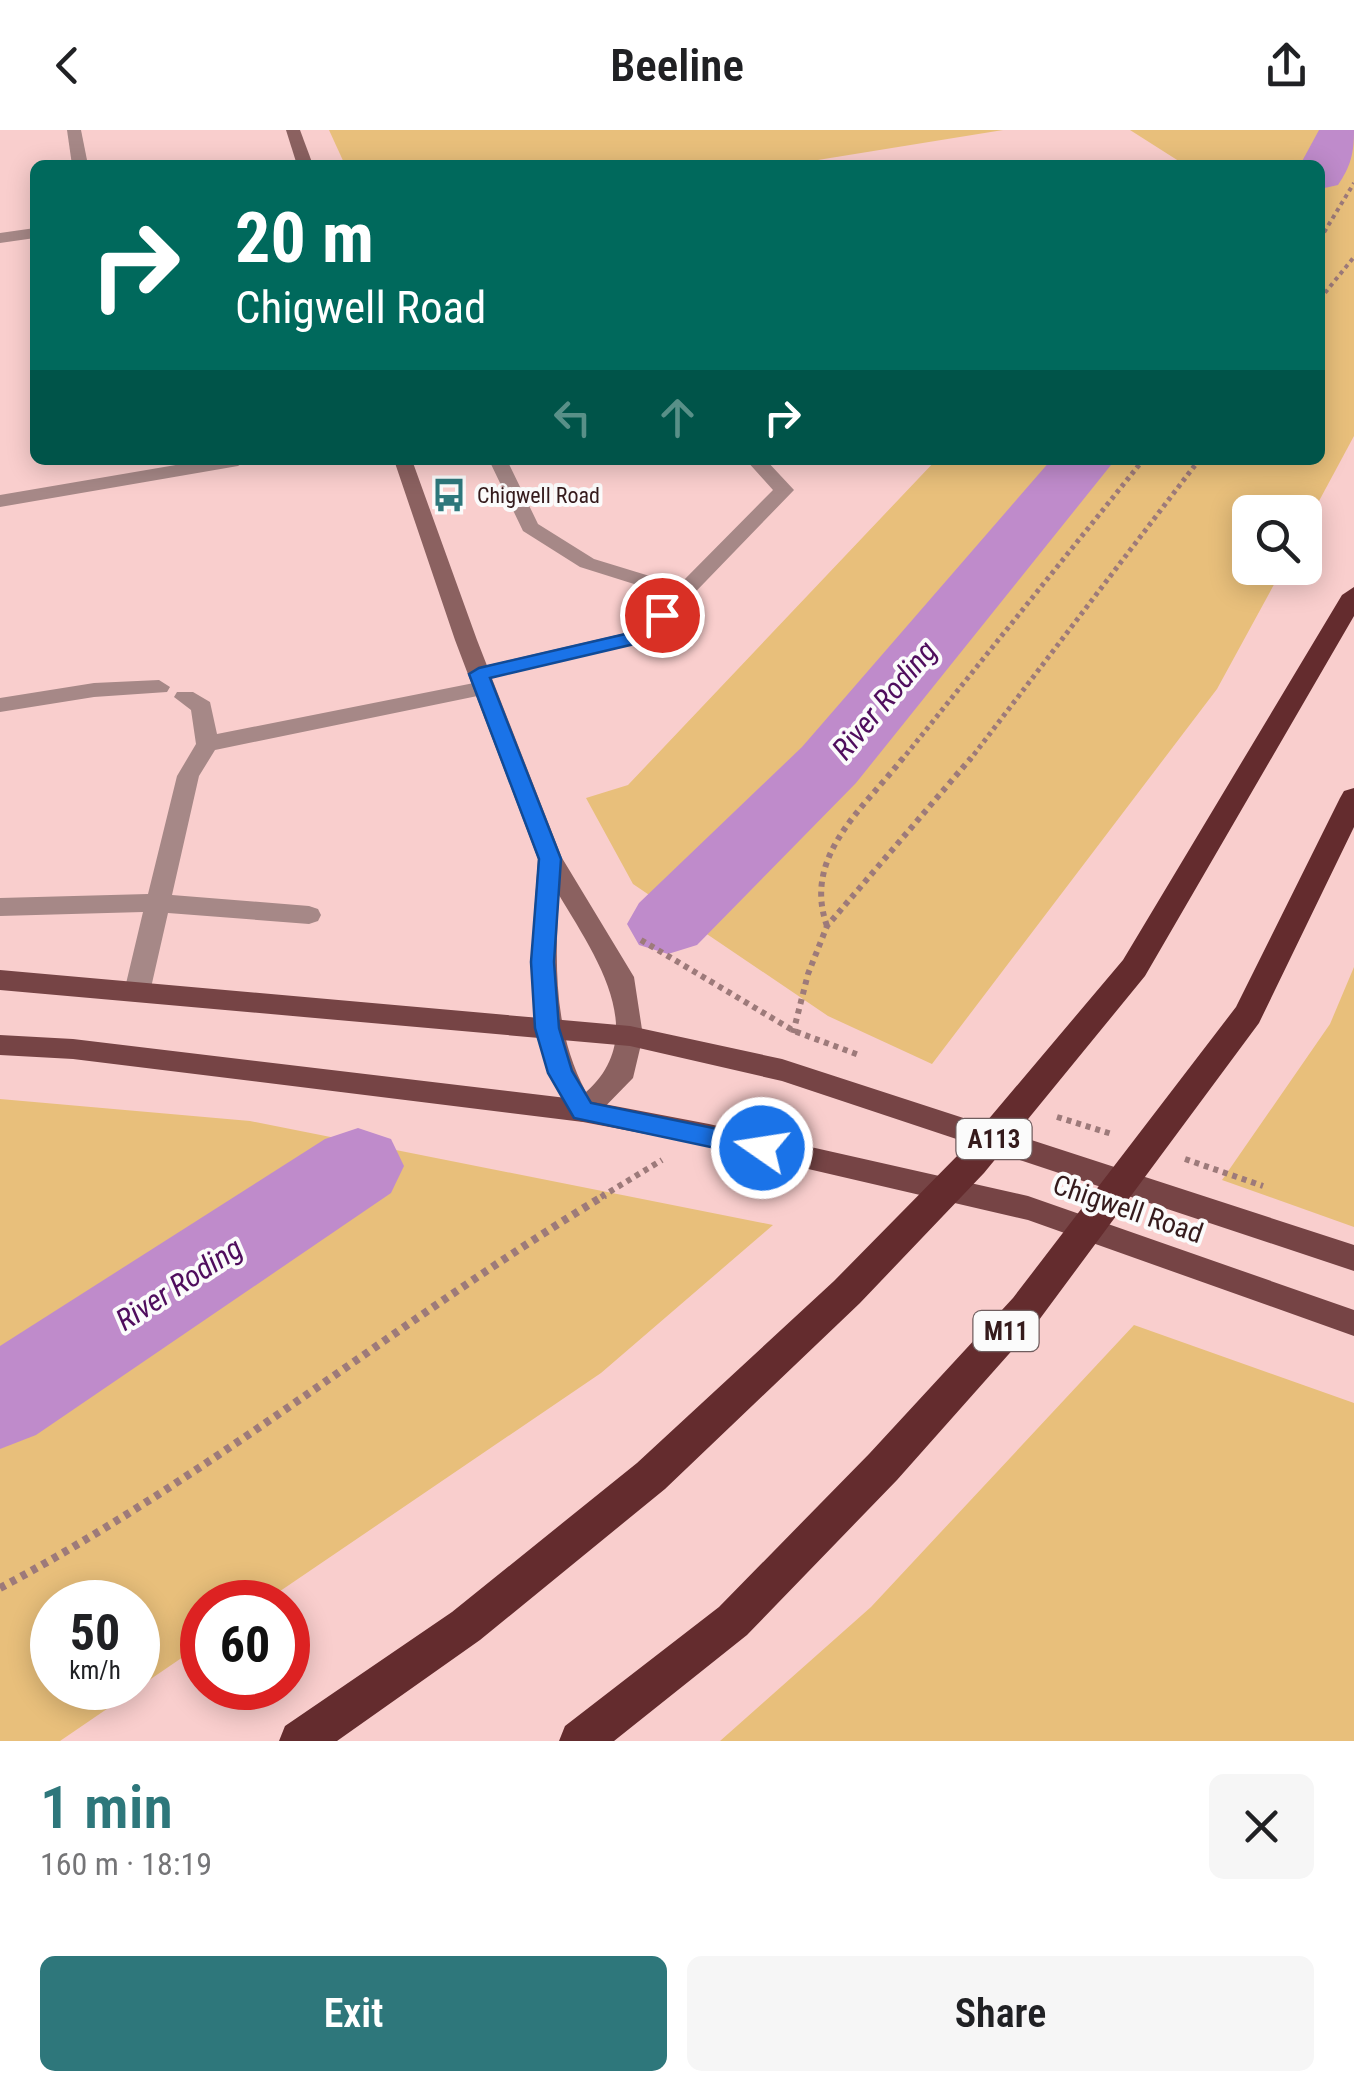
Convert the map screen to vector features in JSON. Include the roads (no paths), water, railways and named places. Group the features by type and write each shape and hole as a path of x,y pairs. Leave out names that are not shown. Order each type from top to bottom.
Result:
{"highway":[{"path":"300,1741 466,1626 651,1476 847,1292 972,1163 1134,968 1354,595"},
{"name":"M11","path":"580,1741 733,1621 883,1467 1026,1309 1248,1014 1354,798"}],"main road":[{"name":"Chigwell Road","path":"0,980 630,1036 782,1070 1354,1258"},
{"name":"Chigwell Road","path":"0,1045 73,1049 583,1111 710,1135 1028,1208 1354,1323"}],"street":[{"path":"74,130 79,160"},
{"path":"293,130 303,160"},
{"path":"0,238 30,234"},
{"path":"0,501 209,465"},
{"path":"404,465 550,859 621,977 630,1036 620,1078 583,1111 560,1073 547,1028 543,962 550,859"},
{"path":"500,465 530,526 588,563 683,593"},
{"path":"207,744 482,681 640,636 784,490 760,465"},
{"path":"0,706 94,690 159,687"},
{"path":"137,992 188,776 207,744 202,707 186,697"},
{"path":"0,906 157,902 309,916"}],"waterway":[{"name":"River Roding","path":"1325,164 1343,130"},
{"name":"River Roding","path":"668,924 829,765 1080,465"},
{"name":"River Roding","path":"0,1402 358,1166"}],"place":[{"name":"Chigwell Road","path":"449,495"}]}
